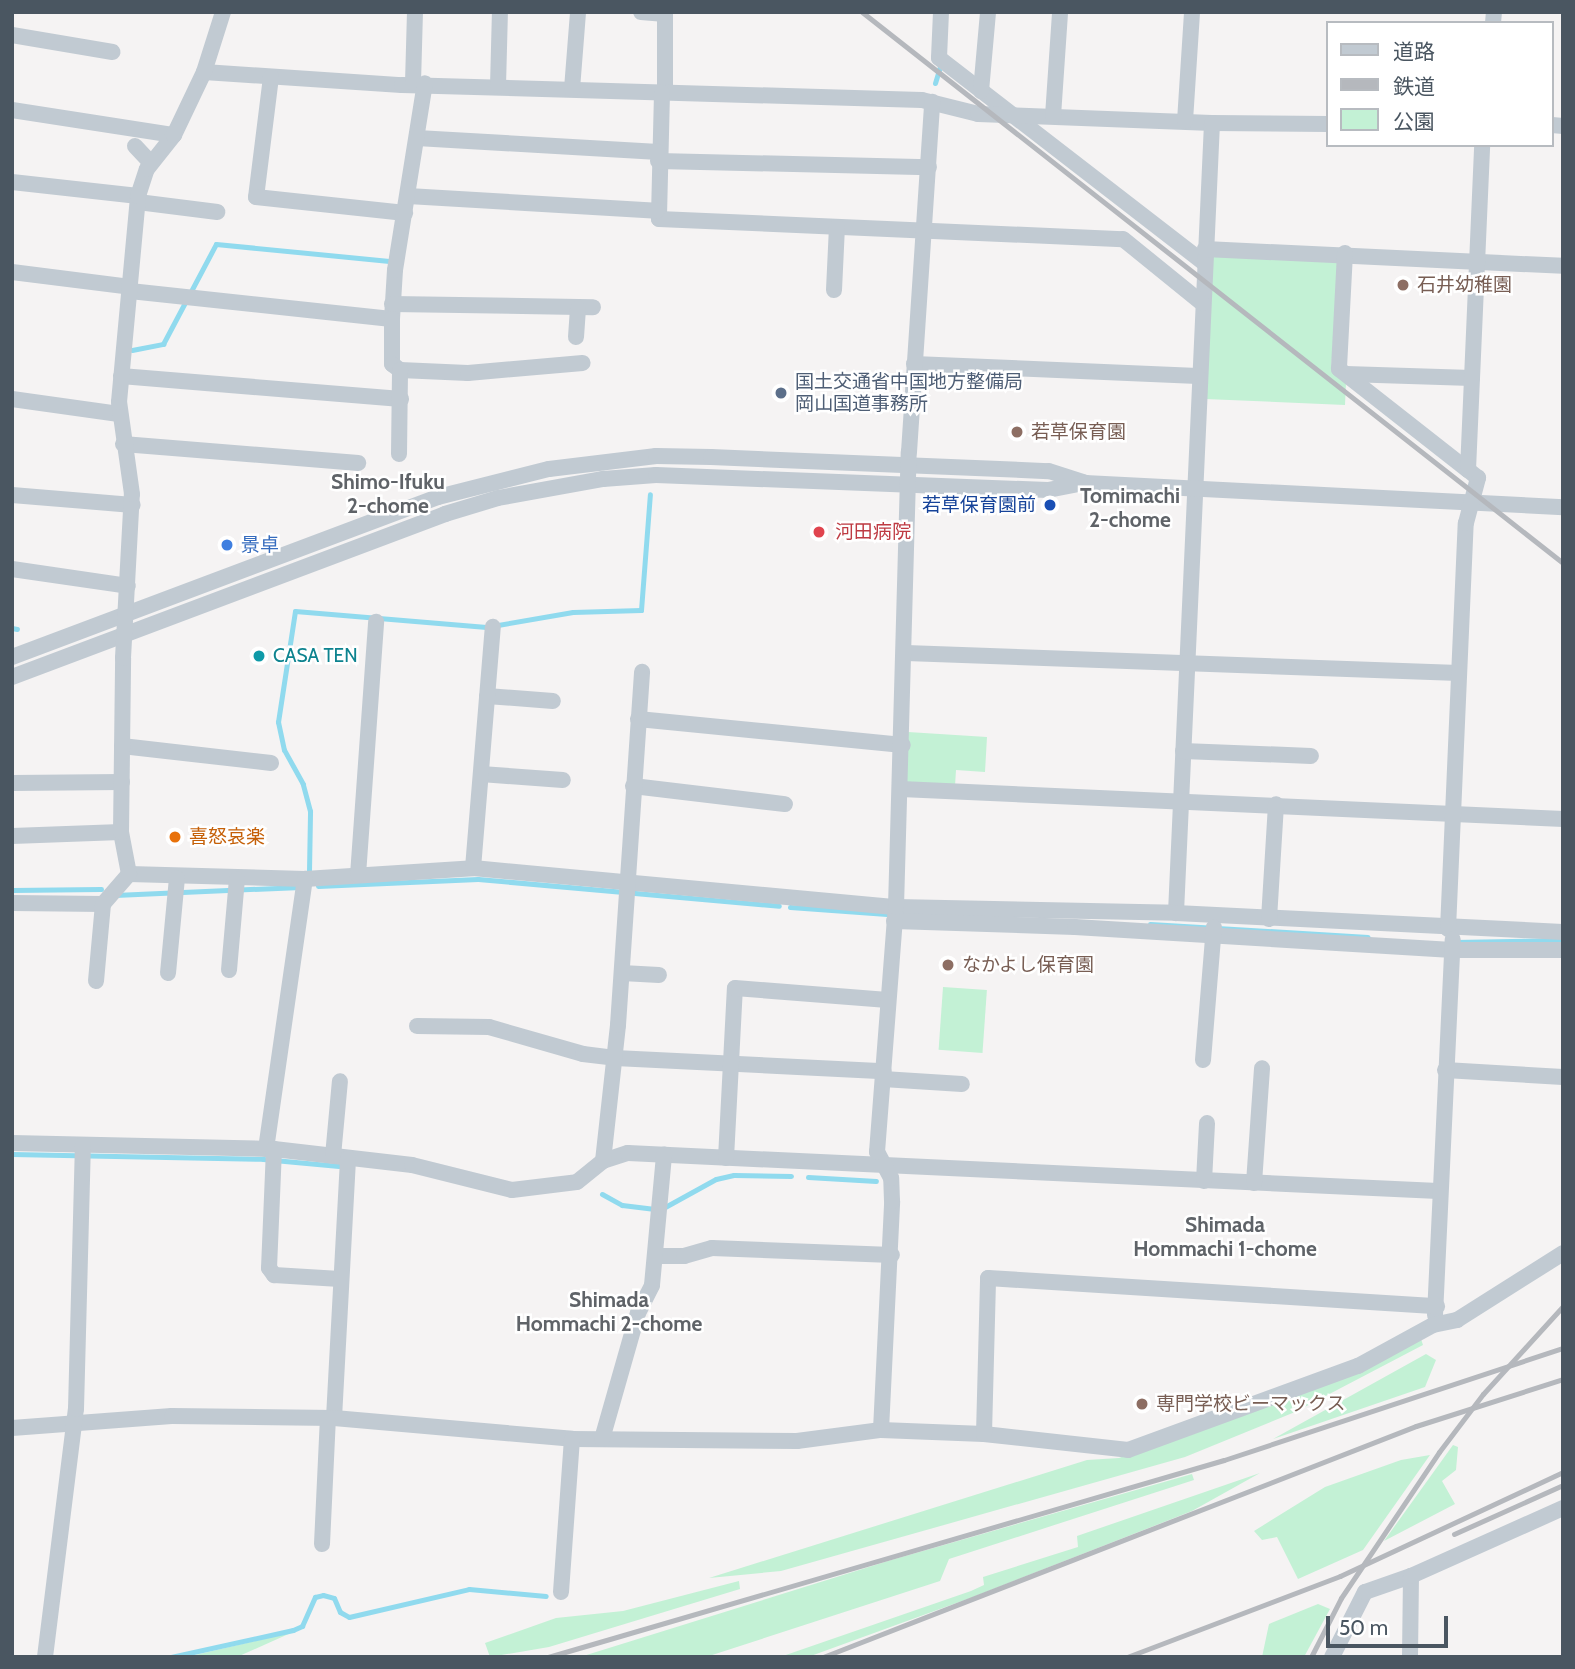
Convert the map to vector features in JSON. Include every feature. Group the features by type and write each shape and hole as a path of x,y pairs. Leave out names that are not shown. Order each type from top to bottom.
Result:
{"street":[{"path":"129,874 121,832 125,635 132,505 120,414 121,376 138,199 151,163 174,135 204,72 223,12"},
{"path":"415,12 419,83 416,138 392,311 392,364 400,370 468,373 583,363"},
{"path":"498,86 500,12"},
{"path":"572,89 578,12"},
{"path":"642,12 665,13 664,93 657,211 659,219 1123,239 1202,303"},
{"path":"941,12 939,58 1204,256 1345,253 1563,266"},
{"path":"981,91 988,12"},
{"path":"1053,116 1060,12"},
{"path":"1185,121 1192,12"},
{"path":"12,35 113,51"},
{"path":"204,72 271,77 932,102 967,113 1212,123 1326,124"},
{"path":"271,77 256,197 405,213"},
{"path":"881,1430 892,1255 891,1178 877,1152 895,914 906,653 909,465 932,102"},
{"path":"12,110 174,135"},
{"path":"1176,913 1198,376 1212,123"},
{"path":"416,138 659,157 929,167"},
{"path":"135,146 151,163"},
{"path":"1468,470 1482,147"},
{"path":"12,182 217,212"},
{"path":"408,196 657,211"},
{"path":"834,290 837,227"},
{"path":"1345,253 1339,369 1478,478 1470,502 1459,673 1451,939 1438,1191 1437,1306 1433,1325"},
{"path":"12,272 188,297 392,311 586,308 576,337"},
{"path":"914,364 1198,376"},
{"path":"399,454 400,370"},
{"path":"1346,374 1472,378"},
{"path":"121,376 401,399"},
{"path":"12,398 120,414"},
{"path":"122,444 358,463"},
{"path":"12,657 438,497 549,469 601,461 711,457 1049,471 1085,483"},
{"path":"710,476 711,457"},
{"path":"765,479 766,459"},
{"path":"601,461 603,479"},
{"path":"857,482 858,463"},
{"path":"549,469 553,487"},
{"path":"12,677 444,514 553,487 603,479 710,476 1048,490 1085,483 1563,506"},
{"path":"12,495 132,505"},
{"path":"316,542 322,559"},
{"path":"12,569 128,586"},
{"path":"216,581 222,598"},
{"path":"359,875 376,622"},
{"path":"473,868 493,627"},
{"path":"37,648 43,666"},
{"path":"906,653 1459,673"},
{"path":"603,1161 622,972 642,672"},
{"path":"487,696 553,701"},
{"path":"638,719 902,745"},
{"path":"122,746 271,763"},
{"path":"1183,751 1311,756"},
{"path":"481,775 563,780"},
{"path":"12,783 122,782"},
{"path":"633,786 785,804"},
{"path":"901,789 1181,799 1563,819"},
{"path":"1269,919 1276,804"},
{"path":"12,836 121,832"},
{"path":"129,874 176,888 304,884 359,875 473,868 626,889 895,914 1451,939 1563,932"},
{"path":"96,981 109,897 129,874"},
{"path":"304,884 272,1154 269,1268 274,1275 340,1279"},
{"path":"229,970 237,886"},
{"path":"168,973 176,888"},
{"path":"12,904 109,897"},
{"path":"895,914 1176,913 1214,927 1269,919 1563,950"},
{"path":"1203,1060 1214,927"},
{"path":"622,972 659,975"},
{"path":"726,1158 735,988 888,1000"},
{"path":"417,1026 489,1027 583,1054 615,1058 731,1063 962,1084"},
{"path":"1254,1183 1262,1068"},
{"path":"1445,1070 1563,1077"},
{"path":"322,1544 340,1279 340,1081"},
{"path":"1204,1181 1208,1123"},
{"path":"12,1143 83,1151 341,1157 412,1165 512,1189 577,1182 603,1161 628,1153 1438,1191"},
{"path":"45,1657 73,1420 83,1151"},
{"path":"602,1439 658,1256 664,1155"},
{"path":"658,1256 684,1256 712,1248 892,1255"},
{"path":"12,1428 73,1420 331,1418 572,1438 797,1441 881,1430 984,1434 1128,1450 1358,1366 1433,1325 1457,1320 1563,1253"},
{"path":"984,1434 988,1278 1437,1306"},
{"path":"561,1592 572,1438"},
{"path":"1332,1657 1365,1592 1411,1576 1563,1508"},
{"path":"1410,1657 1411,1576"}],"green space":[{"path":"1212,253 1334,259 1339,266 1331,370 1346,383 1345,405 1205,399"},
{"path":"908,732 987,737 985,772 956,770 955,786 905,783"},
{"path":"943,987 987,990 982,1053 939,1050"},
{"path":"1421,1339 1423,1345 1295,1412 1185,1457 781,1571 709,1578 1087,1460 1119,1458"},
{"path":"1426,1354 1436,1360 1425,1387 1273,1439"},
{"path":"1453,1445 1458,1447 1456,1470 1442,1481 1455,1504 1384,1541"},
{"path":"1430,1455 1363,1550 1298,1579 1277,1537 1262,1540 1254,1531 1325,1487 1401,1460"},
{"path":"1260,1473 1192,1511 973,1597 808,1657 780,1657 971,1591 984,1585 983,1577 1078,1547 1077,1536"},
{"path":"1192,1474 1194,1480 949,1559 940,1581 706,1657 580,1657 888,1561"},
{"path":"739,1581 740,1589 549,1647 490,1657 485,1643 556,1618 623,1611"},
{"path":"1318,1604 1330,1609 1304,1657 1262,1657 1269,1624"},
{"path":"293,1632 237,1657 189,1657 191,1656"}],"waterway":[{"path":"935,83 940,67"},
{"path":"132,350 163,344 216,244 389,261"},
{"path":"309,871 310,811 303,784 284,750 278,722 295,611 486,627 573,612 641,610 650,494"},
{"path":"12,628 17,629"},
{"path":"318,886 478,879 779,906"},
{"path":"115,895 301,887"},
{"path":"12,890 101,889"},
{"path":"790,907 887,914"},
{"path":"1150,924 1368,937"},
{"path":"1454,942 1560,940"},
{"path":"12,1154 263,1159 339,1166"},
{"path":"665,1207 716,1179 734,1175 791,1176"},
{"path":"808,1177 876,1181"},
{"path":"602,1194 622,1205 657,1209"},
{"path":"171,1657 293,1630 302,1626 315,1597 323,1595 334,1598 340,1612 349,1617 469,1589 546,1596"}],"railway":[{"path":"862,12 1563,563"},
{"path":"1311,1657 1341,1598 1439,1452 1483,1394 1563,1306"},
{"path":"548,1657 1224,1460 1563,1348"},
{"path":"823,1657 1416,1426 1563,1379"},
{"path":"1127,1657 1340,1576 1563,1472"},
{"path":"1454,1534 1563,1485"}],"place":[{"name":"石井幼稚園","path":"1403,285"},
{"name":"国土交通省中国地方整備局 岡山国道事務所","path":"781,393"},
{"name":"若草保育園","path":"1017,432"},
{"name":"若草保育園前","path":"1050,505"},
{"name":"河田病院","path":"819,532"},
{"name":"景卓","path":"227,545"},
{"name":"CASA TEN","path":"259,656"},
{"name":"喜怒哀楽","path":"175,837"},
{"name":"なかよし保育園","path":"948,965"},
{"name":"専門学校ビーマックス","path":"1142,1404"}],"district":[{"name":"Shimo-Ifuku 2-chome","path":"388,494"},
{"name":"Tomimachi 2-chome","path":"1130,508"},
{"name":"Shimada Hommachi 1-chome","path":"1225,1237"},
{"name":"Shimada Hommachi 2-chome","path":"609,1312"}]}
